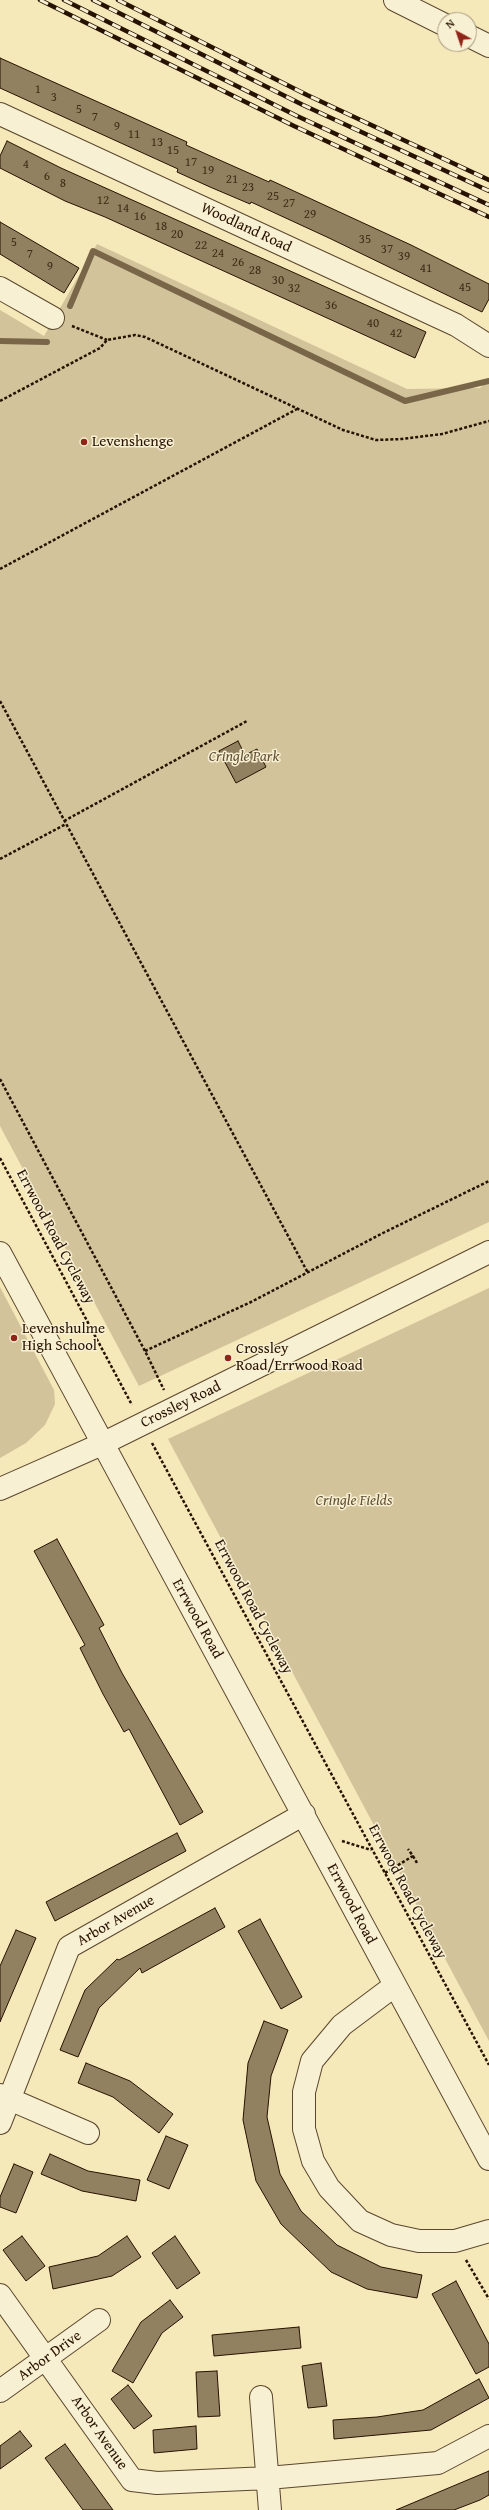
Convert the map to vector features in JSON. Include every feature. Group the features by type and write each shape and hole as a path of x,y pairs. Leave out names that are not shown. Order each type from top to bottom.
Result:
{"street":[{"path":"395,0 437,20"},
{"path":"477,40 489,46"},
{"name":"Woodland Road","path":"0,114 456,325 489,346"},
{"path":"0,288 53,318"},
{"name":"Crossley Road","path":"0,1489 102,1444 489,1252"},
{"name":"Errwood Road","path":"0,1253 102,1444 304,1814 394,1986 489,2159"},
{"name":"Arbor Avenue","path":"0,2123 5,2097 69,1947 304,1814"},
{"path":"394,1986 342,2025 312,2061 304,2092 304,2129 313,2161 329,2188 360,2221 391,2235 419,2241 455,2241 489,2231"},
{"path":"5,2097 88,2133"},
{"name":"Arbor Avenue","path":"0,2295 132,2480 157,2483 268,2478 438,2463 489,2436"},
{"name":"Arbor Drive","path":"0,2391 99,2320"},
{"path":"261,2397 270,2510"}],"path":[{"path":"53,318 107,340"},
{"path":"0,401 100,348 107,340 125,335 145,337 342,430 376,440 402,439 442,434 489,421"},
{"path":"0,569 297,409"},
{"path":"0,701 308,1273"},
{"path":"0,859 247,721"},
{"path":"0,1079 146,1351 172,1409"},
{"name":"Errwood Road Cycleway","path":"0,1158 142,1424 489,2065"},
{"path":"146,1351 308,1273 383,1233 489,1181"},
{"path":"408,1849 417,1864"},
{"path":"385,1873 413,1856"},
{"path":"455,2241 489,2299"}],"green space":[{"name":"Cringle Park","path":"97,244 407,389 480,388 489,380 489,1222 139,1386 0,1126 0,310 44,336"},
{"name":"Levenshulme High School","path":"0,1287 54,1390 55,1404 45,1425 26,1443 0,1458"},
{"name":"Cringle Fields","path":"489,1288 489,2041 168,1439"}],"building":[{"path":"0,58 187,142 186,145 269,182 270,180 411,245 489,284 489,299 482,312 329,238 251,202 250,204 177,172 178,169 0,88"},
{"path":"7,141 61,168 426,332 415,358 105,217 65,201 0,168 0,156"},
{"path":"0,222 79,268 64,293 0,254"},
{"path":"238,741 245,755 257,749 266,767 236,783 219,751"},
{"path":"57,1539 104,1625 99,1628 122,1673 203,1812 180,1825 129,1729 124,1732 103,1694 80,1648 85,1645 34,1551"},
{"path":"177,1833 186,1851 55,1921 46,1902"},
{"path":"215,1908 225,1927 142,1973 140,1968 99,2008 78,2057 60,2050 85,1990 117,1959 119,1960"},
{"path":"260,1919 302,1997 281,2009 238,1931"},
{"path":"16,1930 36,1938 0,2022 0,1966"},
{"path":"264,2021 288,2030 271,2076 267,2117 280,2174 301,2211 337,2245 381,2267 422,2275 417,2298 367,2289 331,2272 281,2224 256,2181 243,2120 248,2063"},
{"path":"86,2063 130,2081 173,2114 159,2133 113,2097 78,2083"},
{"path":"166,2136 188,2145 169,2189 147,2180"},
{"path":"50,2154 88,2171 140,2180 136,2201 82,2191 41,2174"},
{"path":"14,2164 33,2172 16,2213 0,2207 0,2197"},
{"path":"22,2236 45,2266 26,2281 3,2250"},
{"path":"127,2236 141,2257 112,2276 53,2289 49,2267 98,2256"},
{"path":"175,2236 200,2273 177,2289 152,2253"},
{"path":"456,2281 489,2344 489,2367 476,2374 432,2294"},
{"path":"170,2300 183,2317 162,2333 133,2383 112,2371 141,2322"},
{"path":"299,2327 301,2348 214,2356 212,2335"},
{"path":"321,2363 327,2406 308,2408 302,2366"},
{"path":"217,2371 220,2416 198,2417 196,2372"},
{"path":"479,2379 489,2398 431,2430 334,2439 333,2420 377,2417 423,2410"},
{"path":"128,2385 152,2416 134,2429 111,2399"},
{"path":"196,2426 197,2449 154,2453 153,2430"},
{"path":"20,2431 32,2446 0,2469 0,2446"},
{"path":"65,2444 113,2510 83,2510 45,2458"},
{"path":"489,2471 489,2495 480,2500 454,2510 396,2510"}],"waterway":[{"path":"70,306 93,251 405,401 489,381"},
{"path":"0,341 47,342"}],"railway":[{"path":"40,0 294,126 489,217"},
{"path":"64,0 297,116 489,205"},
{"path":"93,0 303,105 489,191"},
{"path":"118,0 307,95 489,180"}],"place":[{"name":"Levenshenge","path":"84,442"},
{"name":"Levenshulme High School","path":"14,1338"},
{"name":"Crossley Road/Errwood Road","path":"228,1358"}]}
